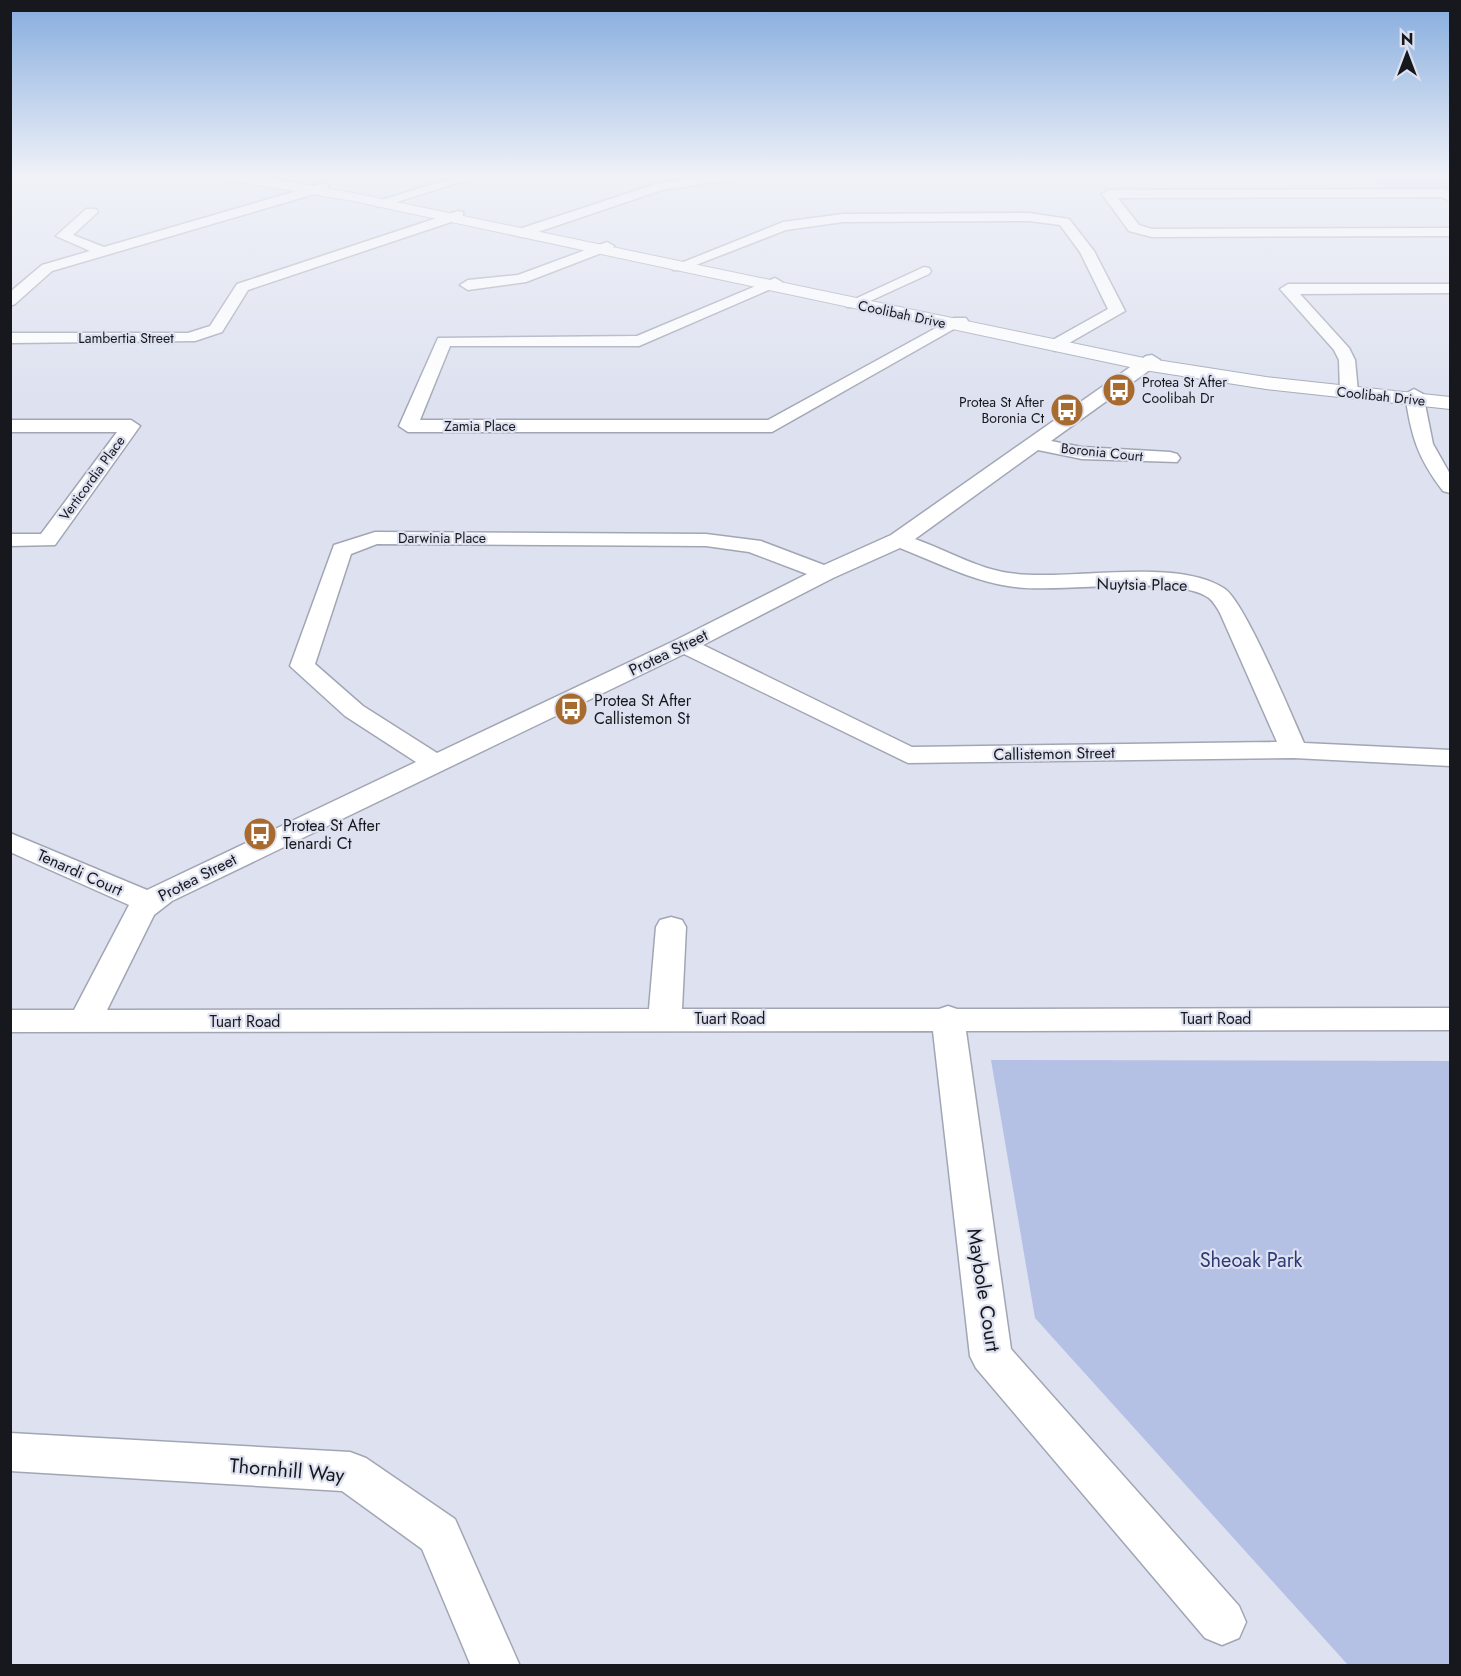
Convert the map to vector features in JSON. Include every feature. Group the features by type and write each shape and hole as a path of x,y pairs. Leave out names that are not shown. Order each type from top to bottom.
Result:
{"main road":[{"name":"Coolibah Drive","path":"623,252 1148,362 1450,403"},
{"name":"Coolibah Drive","path":"1414,397 1450,398"}],"street":[{"path":"10,301 47,268 104,252"},
{"name":"Lambertia Street","path":"10,338 189,338 216,329 242,287 347,252"},
{"path":"468,285 521,279 592,252"},
{"path":"682,265 715,252"},
{"path":"1058,344 1117,311 1088,252"},
{"path":"855,302 924,271"},
{"name":"Zamia Place","path":"770,284 639,341 444,341 408,426 772,426 956,323"},
{"path":"1349,390 1347,360 1341,348 1288,289 1450,289"},
{"name":"Protea Street","path":"85,1021 141,910 173,888 433,762 684,645 825,573 899,540 1148,362"},
{"path":"1414,397 1420,439 1431,462 1450,487"},
{"name":"Verticordia Place","path":"10,426 131,426 47,540 10,540"},
{"name":"Boronia Court","path":"1034,442 1082,453 1170,458"},
{"name":"Darwinia Place","path":"433,762 354,711 302,666 342,550 375,538 706,540 753,546 825,573"},
{"name":"Nuytsia Place","path":"899,540 982,573 1009,580 1063,583 1168,581 1210,590 1219,595 1232,613 1294,750"},
{"name":"Callistemon Street","path":"684,645 908,755 1294,750 1450,758"},
{"name":"Tenardi Court","path":"10,841 150,903"},
{"path":"665,1019 671,927"},
{"name":"Tuart Road","path":"10,1021 948,1017 1450,1019"},
{"name":"Maybole Court","path":"948,1017 991,1356 1222,1623"},
{"name":"Thornhill Way","path":"10,1452 350,1472 439,1533 496,1665"}],"green space":[{"name":"Sheoak Park","path":"991,1060 1450,1061 1450,1665 1348,1665 1035,1318"}],"place":[{"name":"Protea St After Coolibah Dr","path":"1119,390"},
{"name":"Protea St After Boronia Ct","path":"1067,410"},
{"name":"Protea St After Callistemon St","path":"571,709"},
{"name":"Protea St After Tenardi Ct","path":"260,834"}]}
